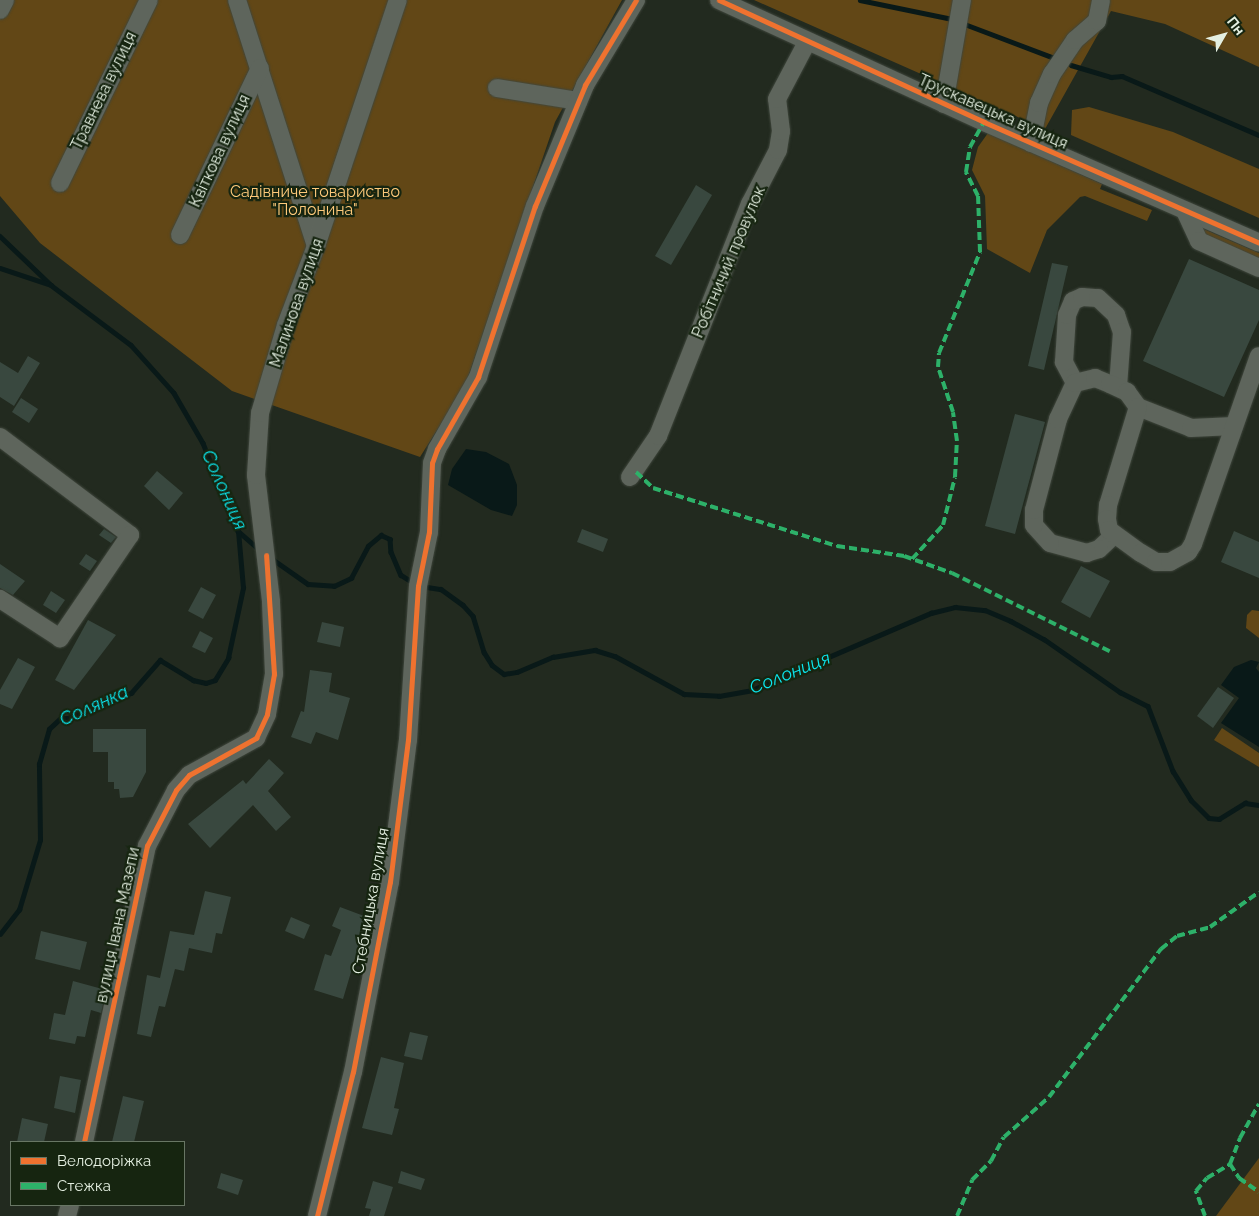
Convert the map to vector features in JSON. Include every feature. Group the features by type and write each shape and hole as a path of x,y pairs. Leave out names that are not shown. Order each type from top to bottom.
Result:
{"street":[{"path":"0,10 5,0"},
{"name":"Травнева вулиця","path":"60,183 149,0"},
{"path":"237,0 316,246"},
{"name":"Малинова вулиця","path":"266,555 256,475 260,413 286,325 316,246 398,0"},
{"name":"Стебницька вулиця","path":"317,1216 353,1072 390,882 408,740 418,586 429,532 432,463 437,449 478,376 535,206 578,101 636,0"},
{"name":"Трускавецька вулиця","path":"719,0 944,104 1259,243"},
{"path":"944,104 962,0"},
{"path":"1031,143 1039,103 1052,74 1075,40 1097,21 1101,0"},
{"name":"Робітничий провулок","path":"630,478 658,436 750,204 778,150 781,131 777,99 807,42"},
{"name":"Квіткова вулиця","path":"180,235 260,68"},
{"path":"497,88 578,101"},
{"path":"1185,211 1199,241 1259,268"},
{"path":"1075,382 1064,362 1067,314 1073,301 1082,296 1098,298 1116,315 1122,332 1118,387"},
{"path":"1138,407 1108,505 1106,519 1114,534 1156,562 1170,562 1188,552 1259,356"},
{"path":"1075,382 1095,378 1118,387 1127,392 1138,407 1191,428 1234,426"},
{"path":"1075,382 1058,418 1034,510 1034,525 1050,543 1087,553 1099,549 1114,534"},
{"path":"0,437 130,534 60,638 0,599"},
{"name":"вулиця Івана Мазепи","path":"84,1141 147,846 176,790 189,775 256,738 267,714 274,674 266,555"}],"green space":[{"name":"Садівниче товариство \"Полонина\"","path":"0,0 622,0 555,122 465,386 420,457 232,391 40,243 0,196"},
{"path":"754,0 1259,0 1259,67 1165,24 1111,11 1045,129"},
{"path":"1089,107 1173,132 1259,169 1259,218 1071,135 1072,110"},
{"path":"988,133 1102,184 1100,189 1152,210 1147,221 1085,196 1080,197 1047,230 1030,273 987,249 985,196 972,170 978,147"},
{"path":"1199,227 1259,253 1259,259 1198,232"},
{"path":"1252,610 1259,611 1259,638 1246,628 1247,615"},
{"path":"1222,728 1259,753 1259,767 1214,740"},
{"path":"1259,1158 1259,1216 1216,1216"}],"shaded area":[{"path":"466,449 486,452 509,464 517,485 517,505 512,516 491,510 448,485 452,469"},
{"path":"1251,660 1259,662 1256,668 1259,672 1259,747 1221,723 1239,698 1221,685 1234,667"}],"building":[{"path":"696,185 712,195 671,265 655,256"},
{"path":"1189,259 1259,290 1259,320 1224,397 1143,361"},
{"path":"1052,263 1068,266 1044,370 1028,366"},
{"path":"28,356 40,363 14,406 0,397 0,362 18,373"},
{"path":"21,398 38,409 29,423 12,412"},
{"path":"1015,414 1045,422 1015,534 985,526"},
{"path":"157,471 183,493 169,510 144,486"},
{"path":"104,529 116,537 111,543 99,535"},
{"path":"582,529 608,539 603,552 577,542"},
{"path":"1234,531 1259,542 1259,578 1221,562"},
{"path":"86,554 97,561 90,571 79,564"},
{"path":"0,564 25,581 13,595 0,588"},
{"path":"1081,566 1110,581 1090,618 1061,602"},
{"path":"201,587 216,595 203,619 188,611"},
{"path":"51,591 65,600 56,613 43,605"},
{"path":"88,620 116,635 74,690 55,680"},
{"path":"322,622 344,627 340,647 317,642"},
{"path":"200,631 213,638 205,653 192,647"},
{"path":"18,658 35,667 12,709 0,704 0,690"},
{"path":"310,670 332,673 329,692 350,698 338,740 316,732 311,744 291,737 301,711 304,712"},
{"path":"1218,687 1234,698 1213,728 1197,716"},
{"path":"93,729 146,729 146,772 133,797 120,798 119,789 114,789 114,782 108,782 108,752 93,752"},
{"path":"269,759 284,773 268,791 291,817 276,831 253,805 210,848 188,824 243,780 246,784"},
{"path":"205,891 231,897 222,934 216,933 212,953 189,948 184,971 175,969 165,1007 159,1006 151,1037 137,1034 147,975 160,978 170,931 194,935"},
{"path":"340,907 372,919 360,953 357,952 343,999 314,990 325,954 331,956 341,930 332,926"},
{"path":"291,917 310,925 304,939 285,931"},
{"path":"41,931 87,942 80,970 35,959"},
{"path":"73,981 106,990 101,1013 91,1010 85,1037 77,1036 75,1044 49,1039 54,1013 65,1015"},
{"path":"410,1032 428,1036 422,1060 404,1056"},
{"path":"381,1057 404,1063 394,1108 399,1109 392,1135 362,1128"},
{"path":"60,1076 81,1080 75,1113 54,1108"},
{"path":"123,1096 144,1101 134,1141 112,1141"},
{"path":"22,1118 48,1124 44,1141 17,1141"},
{"path":"401,1171 425,1179 421,1190 398,1183"},
{"path":"221,1173 243,1180 238,1195 217,1188"},
{"path":"373,1181 393,1187 384,1216 369,1216 371,1209 365,1208"}],"waterway":[{"path":"860,0 948,18"},
{"path":"962,23 1054,58"},
{"path":"1071,65 1111,77 1122,76 1259,135"},
{"path":"0,236 50,284"},
{"name":"Солониця","path":"0,268 51,285 131,345 174,393 203,443 238,531 259,549"},
{"name":"Солянка","path":"0,934 19,910 40,840 39,764 49,729 61,718 68,718 131,693 160,660 193,680 206,683 215,680 228,658 243,588 238,531"},
{"name":"Солониця","path":"271,558 308,584 334,586 351,578 368,546 381,535 390,539 391,552 401,575 414,583"},
{"name":"Солониця","path":"421,586 441,589 463,605 473,616 484,652 492,665 504,674 517,672 553,657 595,650 615,656 684,694 719,696 752,690 931,613 955,607 985,610 1011,621 1044,639 1120,692 1148,706 1173,771 1191,800 1209,818 1219,819 1245,803 1259,805"}],"marked path":[{"path":"912,559 943,525 955,477 957,441 953,412 938,367 939,353 980,252 978,196 966,172 970,147 984,122"},
{"path":"636,472 653,488 837,546 904,556 952,573 1113,653"},
{"path":"957,1216 972,1180 991,1161 1004,1137 1049,1097 1161,949 1177,936 1210,927 1259,892"},
{"path":"1205,1216 1196,1191 1207,1178 1230,1164 1240,1138 1259,1104"},
{"path":"1230,1164 1239,1178 1259,1192"}],"cycle path":[{"path":"317,1216 353,1072 390,882 408,740 418,586 429,532 432,463 437,449 478,377 535,206 585,85 636,0"},
{"path":"719,0 984,122 1259,243"},
{"path":"84,1141 147,846 176,790 189,775 256,738 267,714 274,674 266,555"}]}
